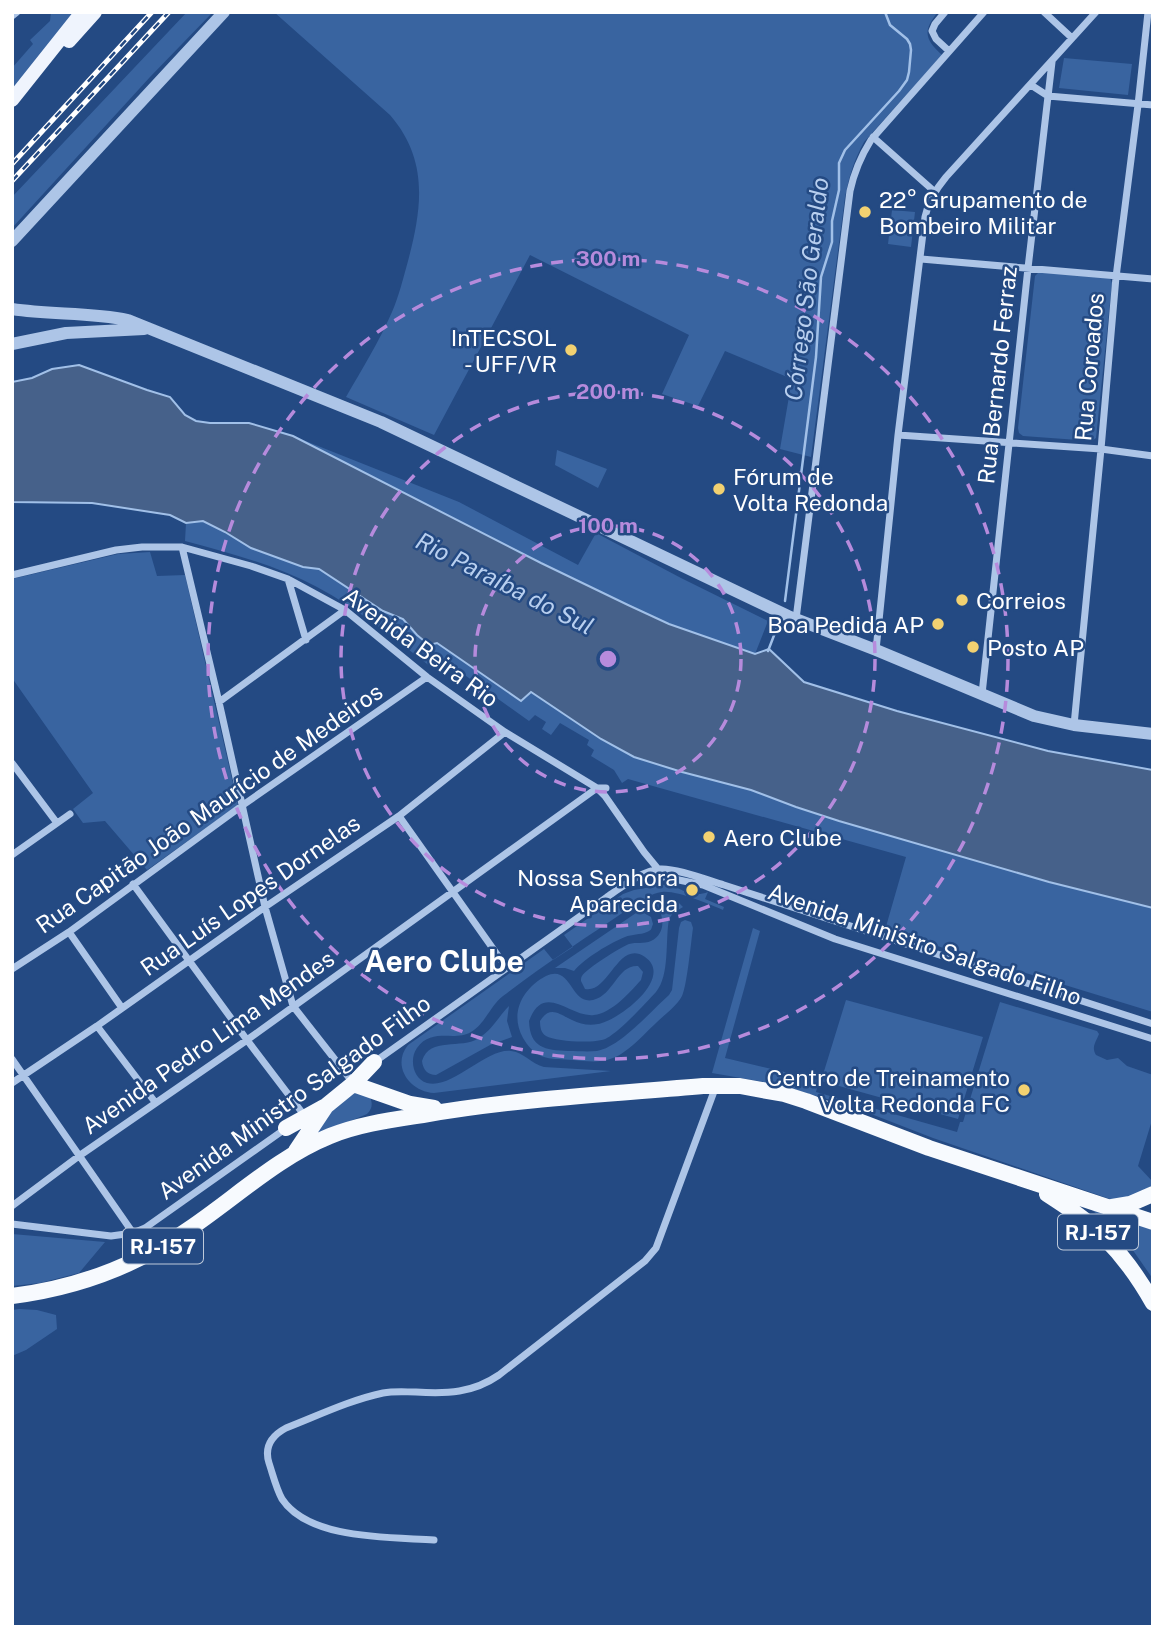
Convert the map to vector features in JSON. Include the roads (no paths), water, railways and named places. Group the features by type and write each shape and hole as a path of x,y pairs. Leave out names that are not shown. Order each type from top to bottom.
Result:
{"highway":[{"path":"286,1128 326,1105 374,1062"},
{"path":"352,1082 419,1106 457,1109"},
{"name":"RJ-157","path":"12,1296 51,1290 83,1281 144,1257 188,1230 295,1154 331,1136 363,1125 457,1109 716,1085 751,1087 795,1097 929,1148 1024,1180 1065,1206 1104,1237 1153,1303"},
{"path":"363,1125 376,1108 371,1091"},
{"path":"295,1154 326,1105"},
{"path":"1024,1180 1153,1222"},
{"path":"1107,1207 1130,1204 1153,1194"}],"main road":[{"path":"12,100 82,12"},
{"path":"23,87 79,32 95,12"}],"street":[{"path":"12,16 17,12"},
{"path":"12,241 224,12"},
{"path":"945,12 934,24 932,31 936,39 950,51"},
{"path":"792,618 850,191 860,159 873,137 984,12"},
{"path":"1044,12 1072,38"},
{"path":"876,650 898,435 925,214 935,192 954,168 1096,12"},
{"name":"Rua Coroados","path":"1074,726 1116,277 1148,12"},
{"name":"Rua Bernardo Ferraz","path":"982,694 1052,61"},
{"path":"1031,85 1048,96 1153,105"},
{"path":"873,137 935,192"},
{"path":"920,259 1153,279"},
{"path":"12,309 128,320 381,422 792,618 1034,716 1074,726 1153,734"},
{"path":"12,344 66,334 148,329"},
{"path":"898,435 1101,449 1153,456"},
{"path":"182,547 265,907 293,1006 352,1082"},
{"name":"Avenida Beira Rio","path":"12,575 116,550 182,547 288,579 345,610 428,677 505,732 597,788 658,869"},
{"path":"288,579 306,640"},
{"path":"219,702 345,610"},
{"name":"Rua Capitão João Maurício de Medeiros","path":"12,969 69,932 243,805 428,677"},
{"name":"Rua Luís Lopes Dornelas","path":"12,1083 399,816 505,732"},
{"path":"12,763 57,823"},
{"path":"597,788 606,788"},
{"name":"Avenida Pedro Lima Mendes","path":"12,1206 597,788"},
{"path":"12,855 70,814"},
{"path":"399,816 506,967"},
{"name":"Avenida Beira Rio","path":"644,852 646,873"},
{"name":"Avenida Ministro Salgado Filho","path":"374,1062 617,891 646,873 658,869 724,885 1153,1024"},
{"name":"Avenida Ministro Salgado Filho","path":"646,873 703,885 835,939 1153,1039"},
{"path":"133,884 304,1115"},
{"path":"69,932 122,1008"},
{"path":"97,1026 155,1102"},
{"path":"12,1059 133,1233"},
{"name":"Avenida Ministro Salgado Filho","path":"12,1224 111,1236 133,1233 153,1223 352,1082"},
{"path":"434,1540 348,1533 321,1527 299,1517 290,1509 277,1489 267,1450 272,1438 286,1428 384,1393 450,1393 481,1386 499,1375 626,1276 649,1257 659,1243 716,1085"}],"water":[{"name":"Rio Paraíba do Sul","path":"79,365 170,397 185,415 196,421 249,423 293,436 541,563 669,624 755,654 769,649 804,682 897,711 1048,751 1153,770 1153,908 1049,882 839,821 751,790 634,757 601,739 531,692 521,701 437,643 429,645 403,619 383,611 319,569 303,567 251,548 203,521 186,523 170,515 92,503 12,502 12,382 32,378 52,369"}],"waterway":[{"name":"Córrego São Geraldo","path":"785,601 816,357 821,277 832,242 832,221 839,190 839,163 845,150 899,91 909,72 910,44 890,25 885,12"},
{"name":"Córrego São Geraldo","path":"768,651 778,625"}],"railway":[{"path":"12,164 152,12"},
{"path":"12,181 169,12"}],"place":[{"name":"22° Grupamento de Bombeiro Militar","path":"865,212"},
{"name":"InTECSOL - UFF/VR","path":"571,350"},
{"name":"Fórum de Volta Redonda","path":"719,489"},
{"name":"Correios","path":"962,600"},
{"name":"Boa Pedida AP","path":"938,624"},
{"name":"Posto AP","path":"973,647"},
{"name":"Aero Clube","path":"709,837"},
{"name":"Nossa Senhora Aparecida","path":"692,890"},
{"name":"Centro de Treinamento Volta Redonda FC","path":"1024,1090"}],"district":[{"name":"Aero Clube","path":"444,961"}]}
